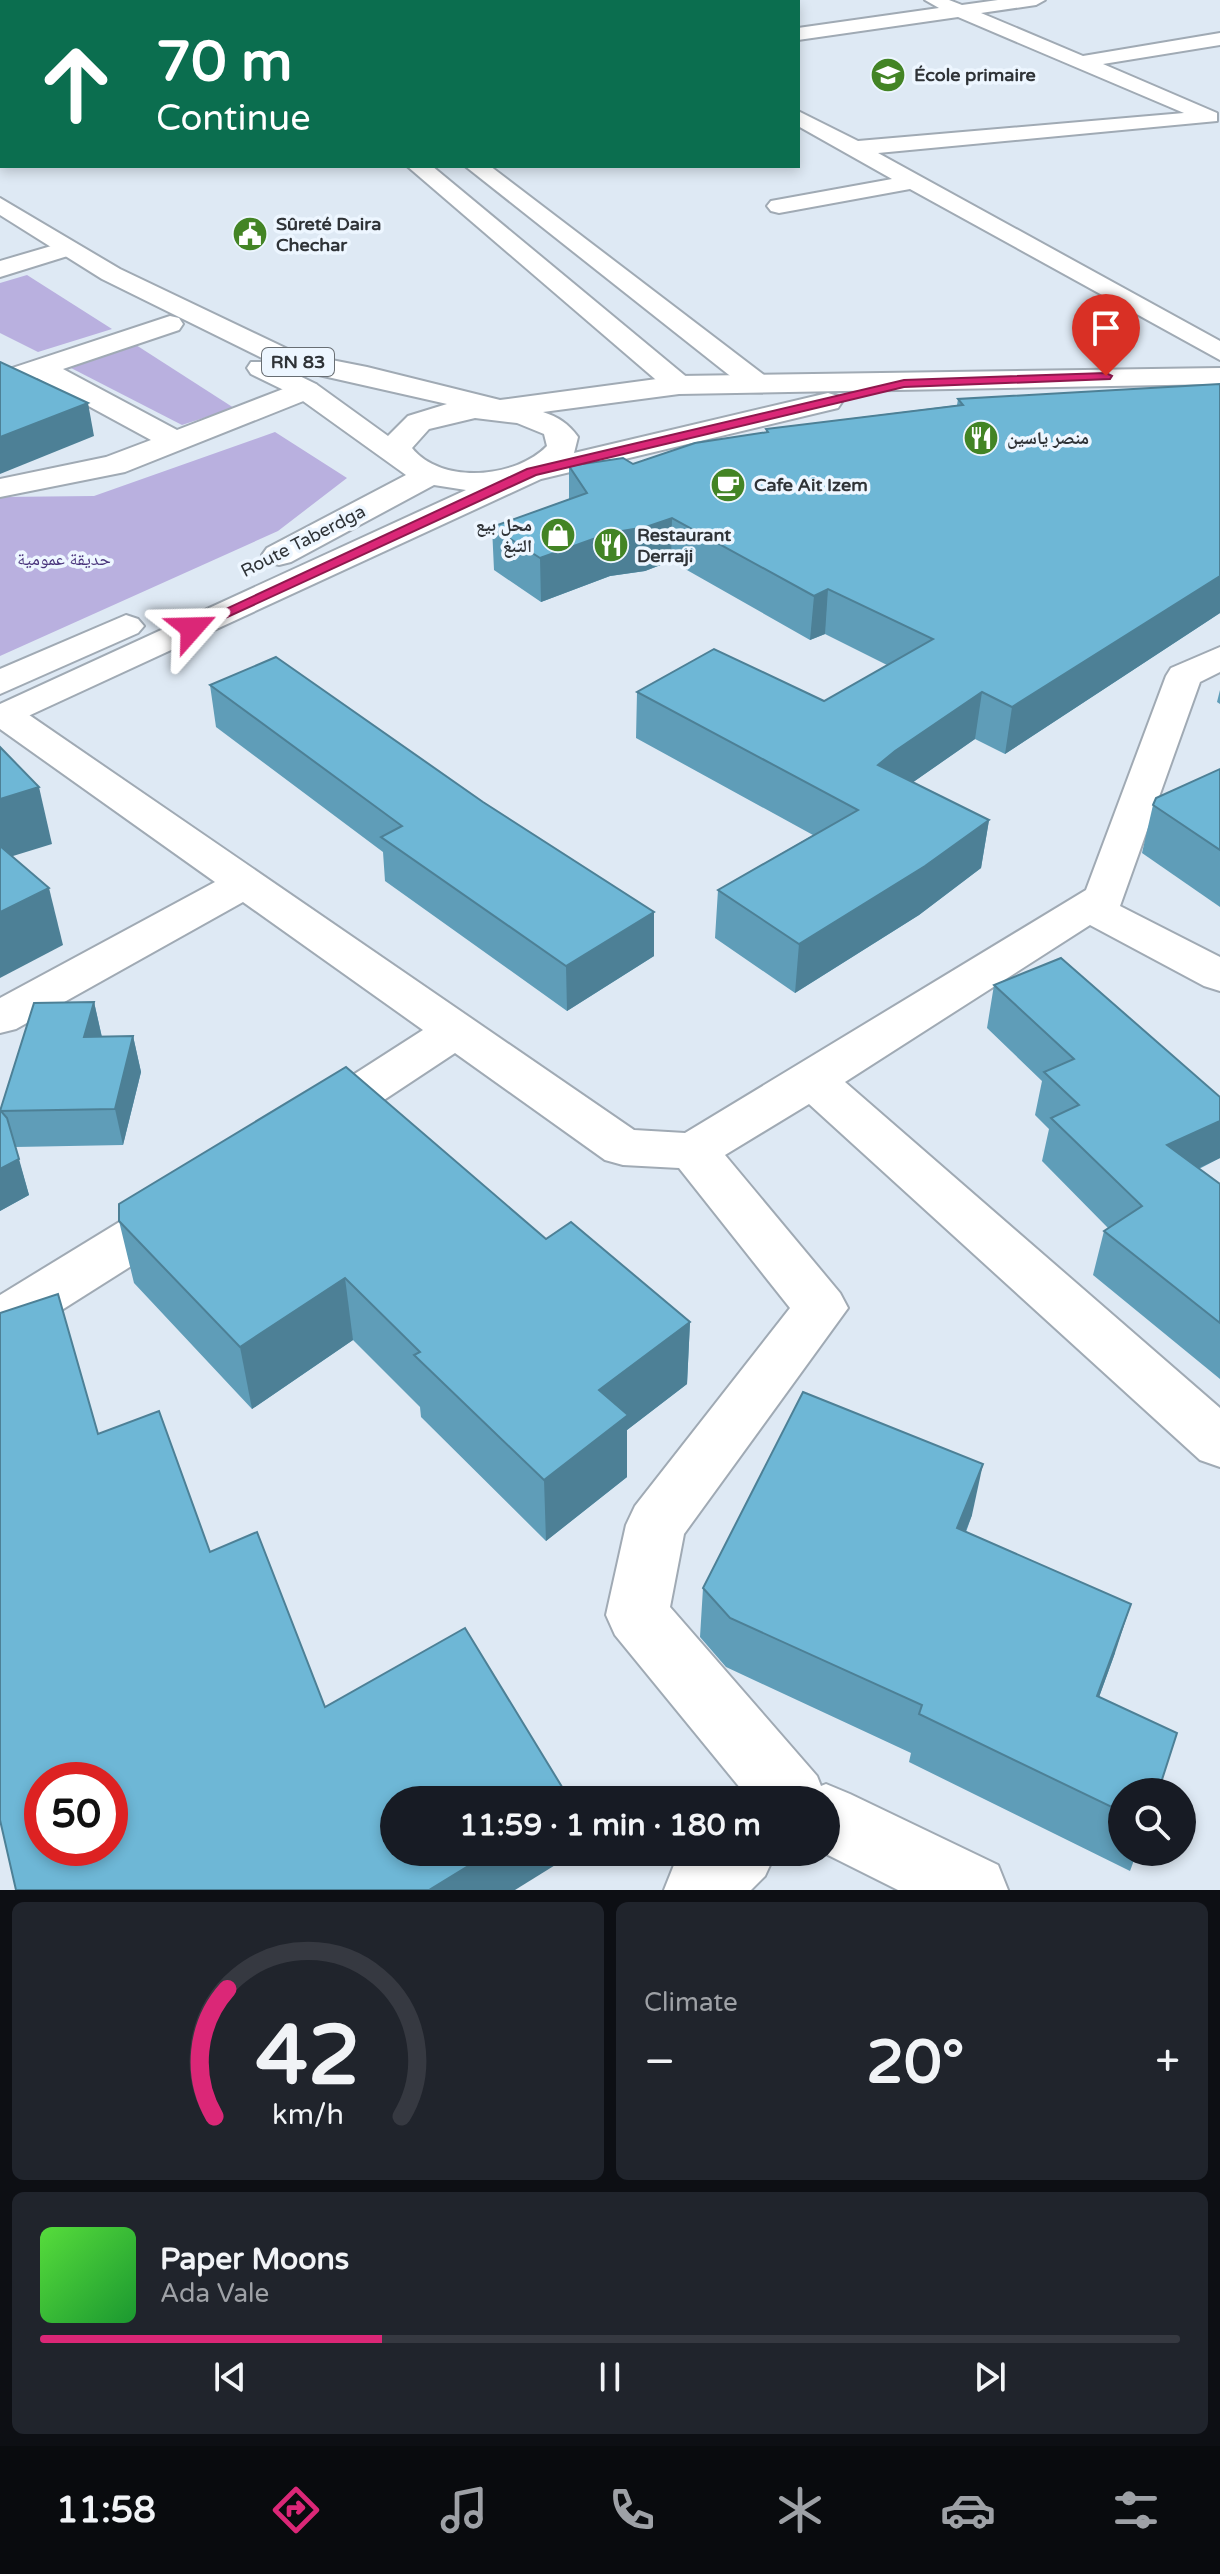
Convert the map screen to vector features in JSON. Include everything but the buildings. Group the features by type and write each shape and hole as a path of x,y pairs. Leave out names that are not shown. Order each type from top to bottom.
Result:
{"street":[{"path":"934,0 1215,119"},
{"path":"807,32 1036,0"},
{"path":"1080,62 1220,39"},
{"path":"800,118 1220,352"},
{"path":"856,148 1215,119"},
{"path":"420,168 679,385"},
{"path":"479,168 758,384"},
{"path":"779,206 916,181"},
{"name":"RN 83","path":"0,205 65,249 111,274 288,360 367,375 500,409 679,385 1220,376"},
{"path":"0,269 65,249"},
{"name":"RN 83","path":"111,274 170,324 306,390 415,467"},
{"path":"0,381 170,324"},
{"path":"39,368 178,442"},
{"name":"RN 83","path":"531,472 904,383"},
{"path":"0,488 114,465 306,390"},
{"path":"500,409 542,420 556,429 562,440 560,452 531,472 491,481 415,467 397,448 400,437 411,426 450,411 500,409"},
{"name":"Route Taberdga","path":"2,706 322,534 415,467"},
{"name":"Route Taberdga","path":"2,706 531,472"},
{"path":"2,706 245,883 623,1147 693,1151 1105,897 1126,831 1184,676 1220,658"},
{"path":"0,1018 245,883"},
{"path":"1089,907 1220,976"},
{"path":"277,1147 457,1030"},
{"path":"812,1080 1220,1443"},
{"path":"693,1151 821,1308 656,1525 637,1615 781,1786"},
{"path":"0,1322 215,1187"},
{"path":"840,1825 973,1890"},
{"path":"699,1890 726,1866"}],"green space":[{"path":"27,275 112,329 38,352 0,333 0,283"},
{"path":"136,345 234,408 182,425 71,368"},
{"name":"حديقة عمومية","path":"275,432 347,478 278,531 0,656 0,497 94,496"}],"place":[{"name":"École primaire","path":"888,75"},
{"name":"Sûreté Daira Chechar","path":"250,234"},
{"name":"منصر ياسين","path":"981,438"},
{"name":"Cafe Ait Izem","path":"728,485"},
{"name":"محل بيع التبغ","path":"558,535"},
{"name":"Restaurant Derraji","path":"611,545"}],"route":[{"path":"192,628 531,472 904,383 1106,376"}]}
